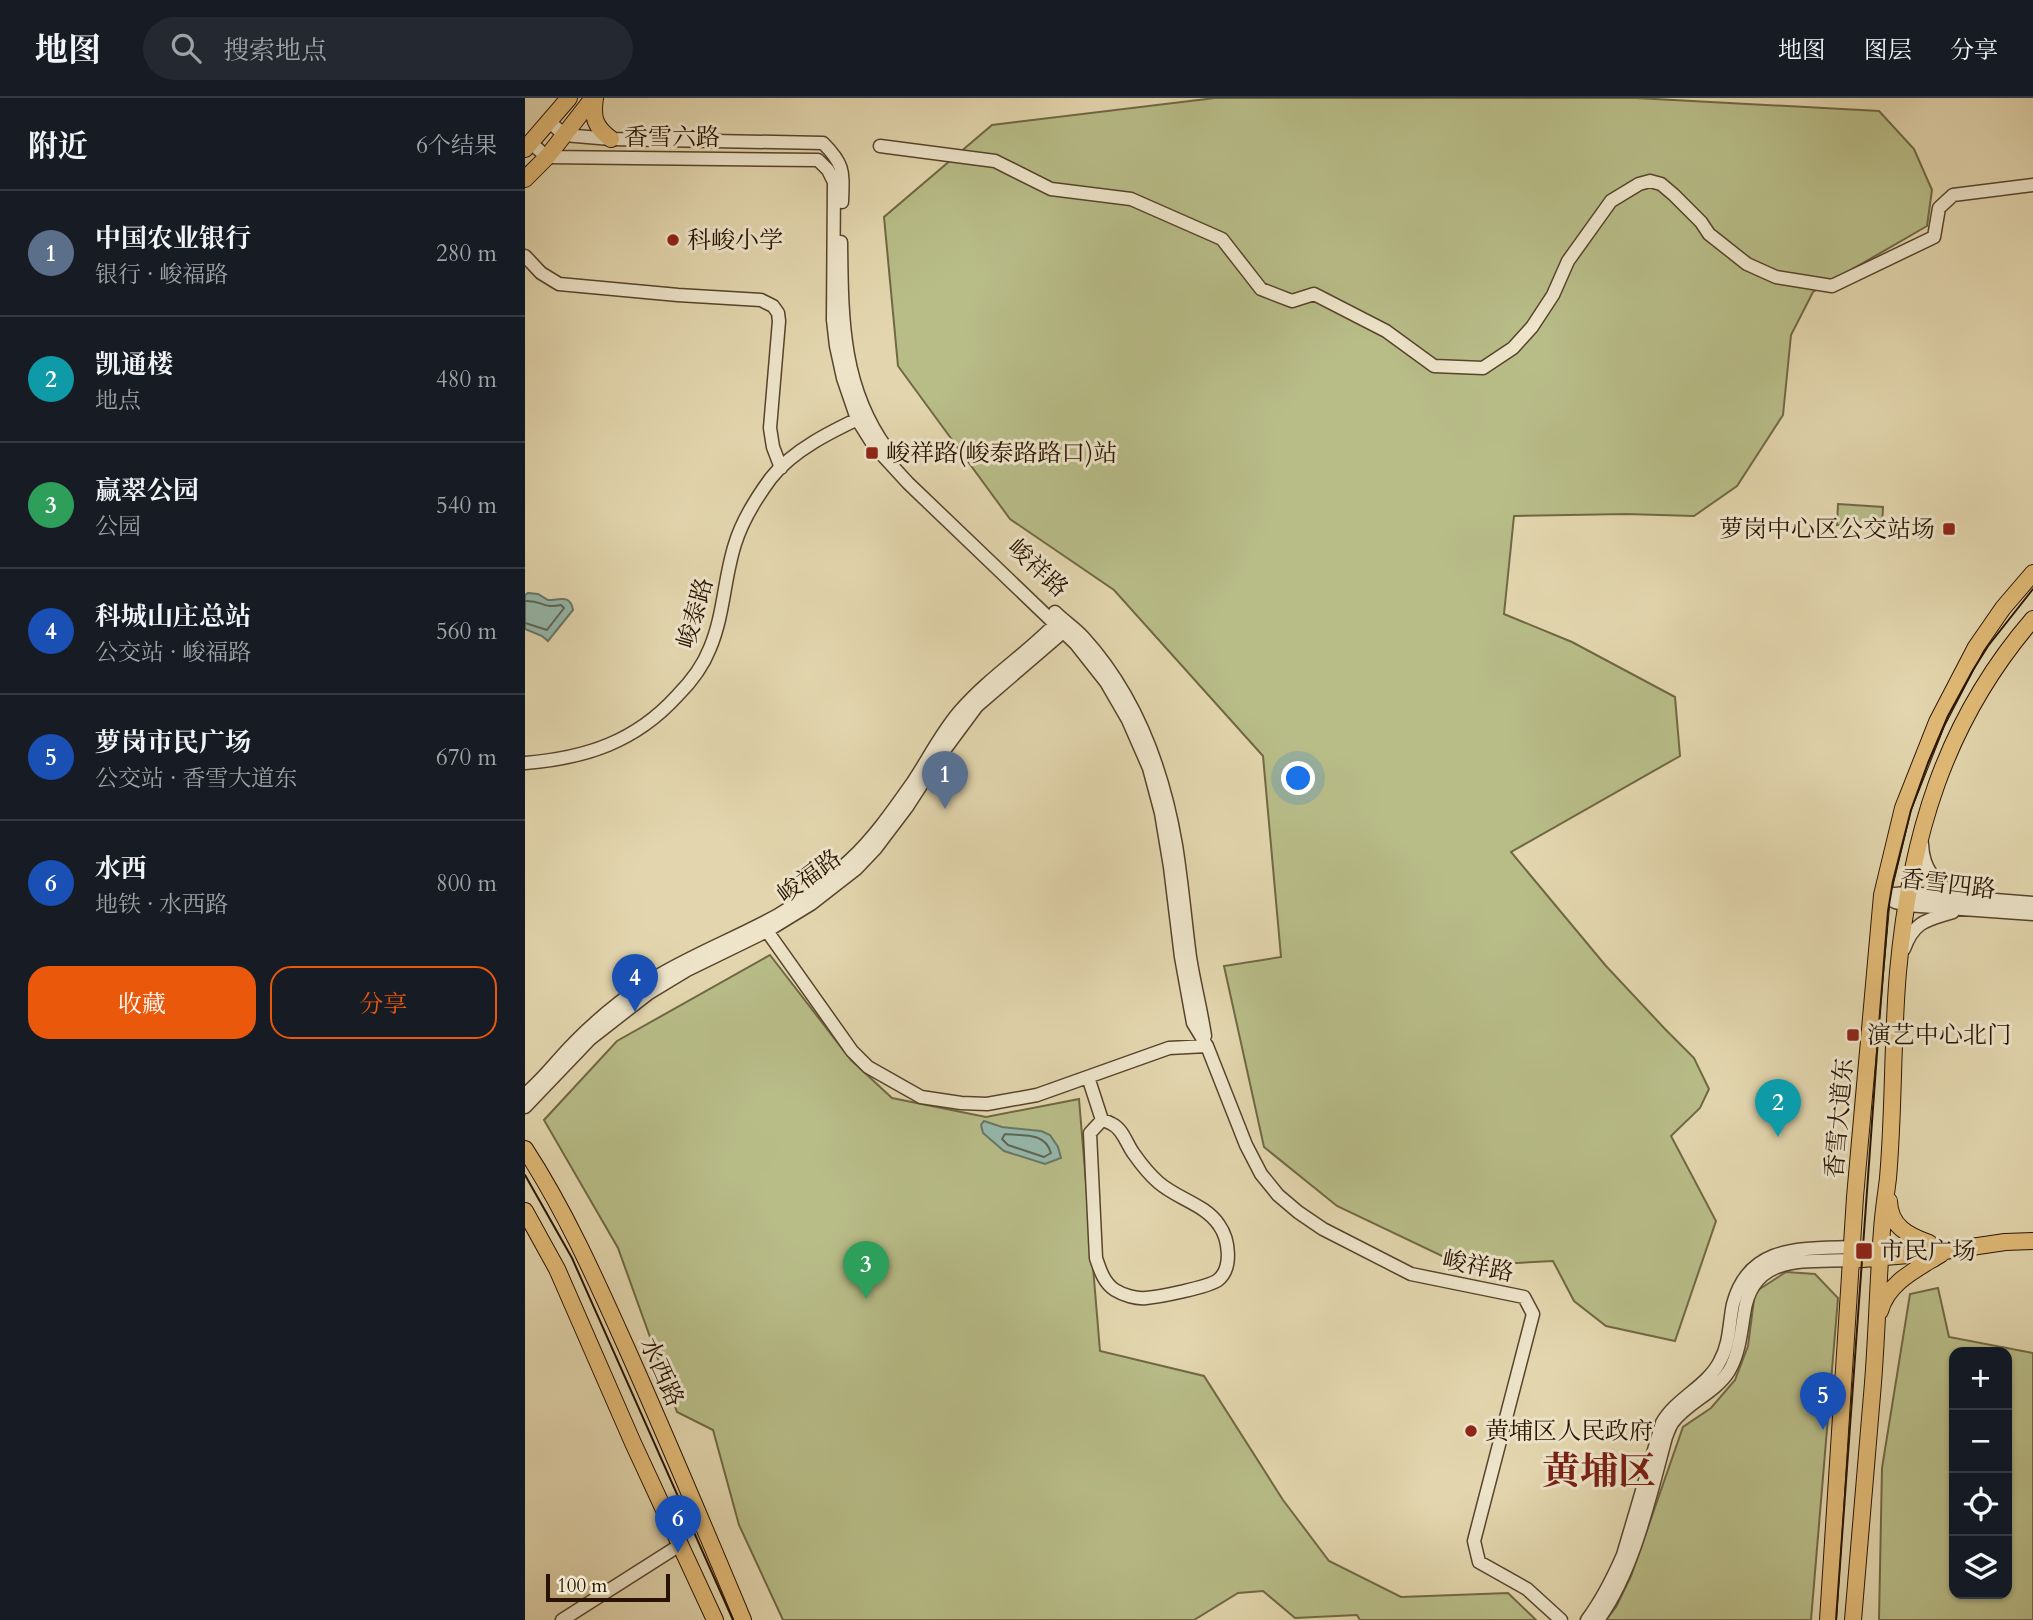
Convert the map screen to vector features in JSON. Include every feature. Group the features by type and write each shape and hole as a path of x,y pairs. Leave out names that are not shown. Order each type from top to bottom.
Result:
{"main road":[{"path":"528,146 569,98"},
{"path":"525,179 547,157 594,98"},
{"path":"594,98 594,118 601,131 611,139"},
{"name":"香雪大道东","path":"1828,1620 1852,1253 1882,895 1903,808 1937,722 1976,648 2003,608 2033,573"},
{"name":"香雪大道东","path":"1853,1620 1888,1179 1898,973 1907,899 1924,819 1947,756 1974,702 2002,656 2033,619"},
{"name":"水西路","path":"525,1149 545,1179 582,1250 682,1471 743,1620"},
{"path":"1888,1179 1889,1206 1894,1222 1905,1233 1929,1244"},
{"path":"525,1211 557,1269 628,1432 715,1620"},
{"path":"1881,1252 1989,1235 2033,1232"},
{"path":"1852,1253 1946,1251 1985,1244 2033,1241"},
{"path":"1876,1329 1885,1296 1908,1275 1946,1251"}],"street":[{"path":"549,121 564,135"},
{"name":"香雪六路","path":"564,135 611,139 823,143"},
{"name":"峻祥路","path":"823,143 836,156 843,173 844,333 848,362 862,416"},
{"path":"528,146 547,157"},
{"path":"880,146 995,160 1051,189 1131,199 1221,239 1261,289 1292,301 1314,294 1386,331 1434,366 1483,368 1513,348 1532,327 1553,295 1568,261 1611,201 1639,184 1650,181 1661,184 1701,222 1709,234 1747,264 1776,277 1832,286 1934,237 1940,208 1953,195 2033,185"},
{"name":"香雪六路","path":"547,157 818,160"},
{"name":"峻祥路","path":"818,160 828,170 834,182 833,320 836,346 843,378 874,446 908,483 1063,625 1083,637 1124,693 1144,731 1162,779 1177,847 1190,956 1207,1046 1246,1145 1261,1174 1278,1195 1322,1229 1411,1274 1524,1297 1533,1314 1473,1541 1479,1562 1527,1589 1561,1620"},
{"path":"525,256 541,273 559,284 761,300 773,306 779,321 770,428 773,447 781,468"},
{"name":"峻泰路","path":"525,763 575,757 609,746 645,727 669,705 694,679 710,648 730,562 742,527 772,477 810,446 862,416"},
{"name":"峻福路","path":"525,1107 590,1039 649,992 767,931 811,904 856,869 900,818 977,705 1063,625"},
{"name":"峻福路","path":"525,1094 593,1024 628,996 685,961 779,914 827,881 851,860 888,817 944,731 961,710 985,685 1047,634 1063,625"},
{"path":"1898,973 1905,946 1918,925 1961,903 1927,870 1922,847 1924,819"},
{"name":"香雪四路","path":"1882,895 1895,902 1907,899 1961,903 2033,903"},
{"name":"香雪四路","path":"1961,903 2033,914"},
{"path":"767,931 852,1051 868,1067 921,1097 987,1104 1037,1096 1169,1048 1207,1046"},
{"path":"1088,1077 1102,1120"},
{"path":"1102,1120 1114,1124 1132,1152 1158,1182 1173,1194 1205,1211 1219,1224 1225,1235 1228,1251 1227,1267 1221,1278 1210,1284 1146,1298 1130,1296 1114,1289 1101,1274 1096,1258 1090,1133 1102,1120"},
{"path":"1587,1620 1615,1574 1623,1555 1661,1423 1673,1408 1713,1374 1727,1342 1734,1301 1744,1279 1758,1264 1774,1254 1794,1250 1852,1253"},
{"path":"1598,1620 1620,1584 1629,1563 1669,1430 1673,1422 1717,1386 1735,1360 1745,1306 1754,1284 1762,1275 1780,1265 1852,1253"},
{"path":"562,1620 680,1545"}],"green space":[{"path":"1215,98 1636,98 1879,111 1914,149 1932,190 1927,226 1813,292 1791,335 1783,415 1737,486 1694,516 1514,516 1504,614 1572,642 1675,697 1680,756 1511,852 1606,966 1694,1058 1709,1089 1700,1108 1671,1136 1716,1221 1675,1341 1606,1326 1574,1301 1553,1261 1463,1266 1337,1206 1264,1147 1224,966 1281,957 1263,756 1114,590 1010,519 898,366 884,217 992,125"},
{"path":"1838,504 1883,507 1882,528 1837,525"},
{"path":"770,955 851,1060 892,1098 986,1117 1079,1099 1100,1351 1204,1376 1283,1500 1329,1561 1401,1597 1508,1593 1536,1620 1360,1620 1357,1615 1295,1618 1263,1591 1238,1593 1194,1620 783,1620 739,1525 713,1430 677,1412 618,1248 544,1120 617,1041"},
{"name":"市民广场","path":"1786,1272 1815,1274 1838,1298 1811,1620 1606,1620 1616,1607 1631,1576 1683,1427 1711,1408 1735,1380 1748,1346 1755,1292"},
{"name":"市民广场","path":"1938,1288 1949,1337 2002,1347 1949,1347 1949,1599 2012,1599 2012,1349 2033,1353 2033,1620 1879,1620 1882,1468 1910,1294"}],"water":[{"path":"538,594 548,600 567,600 572,605 573,610 548,641 525,629 525,595"},
{"path":"984,1121 1002,1127 1041,1131 1050,1135 1061,1158 1045,1164 1004,1151 983,1133 981,1125"}],"tram line":[{"path":"1836,1620 1879,1025 1893,881 1911,810 1948,716 1988,646 2033,589"},
{"path":"525,1175 572,1258 733,1620"}],"place":[{"name":"科峻小学","path":"673,240"},
{"name":"峻祥路(峻泰路路口)站","path":"872,453"},
{"name":"萝岗中心区公交站场","path":"1949,529"},
{"name":"中国农业银行","path":"945,809"},
{"name":"科城山庄总站","path":"635,1012"},
{"name":"演艺中心北门","path":"1853,1035"},
{"name":"凯通楼","path":"1778,1137"},
{"name":"市民广场","path":"1864,1251"},
{"name":"赢翠公园","path":"866,1299"},
{"name":"萝岗市民广场","path":"1823,1430"},
{"name":"黄埔区人民政府","path":"1471,1431"},
{"name":"水西","path":"678,1553"}],"district":[{"name":"黄埔区","path":"1599,1471"}]}
